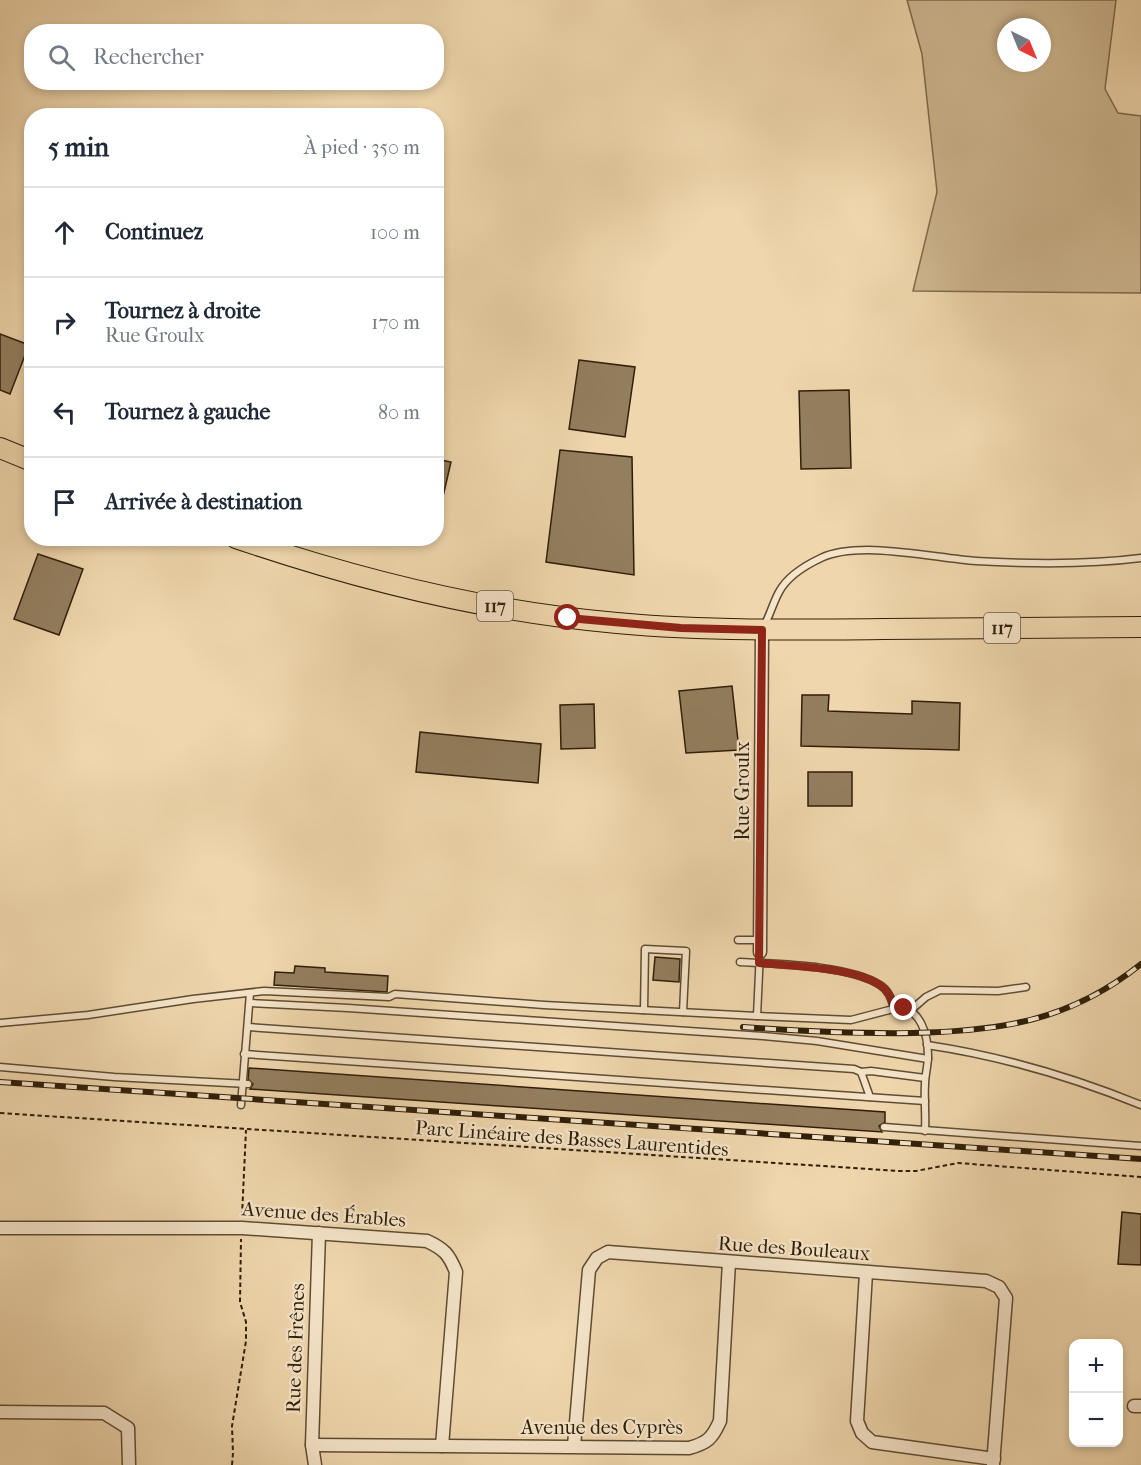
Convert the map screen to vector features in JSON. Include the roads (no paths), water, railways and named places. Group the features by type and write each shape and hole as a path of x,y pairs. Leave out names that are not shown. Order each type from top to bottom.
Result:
{"main road":[{"path":"0,448 24,458"},
{"name":"117","path":"262,546 374,580 511,609 617,623 762,630 1141,627"}],"street":[{"name":"Rue Groulx","path":"760,952 762,630"},
{"name":"Avenue des Érables","path":"0,1228 242,1224 319,1233 427,1241 441,1248 451,1258 456,1272 442,1446"},
{"name":"Rue des Frênes","path":"315,1465 312,1445 319,1233"},
{"name":"Rue des Bouleaux","path":"574,1446 589,1270 597,1258 608,1252 986,1281 999,1287 1006,1298 994,1462"},
{"name":"Avenue des Cyprès","path":"312,1445 689,1448 704,1444 714,1434 720,1421 729,1263"},
{"path":"866,1273 857,1421 861,1433 872,1442 994,1462"},
{"path":"0,1412 104,1413 128,1428 129,1465"}],"lane":[{"path":"762,630 780,590 787,582 807,566 837,552 869,551 974,561 1057,564 1141,558"},
{"path":"738,940 760,952 808,967 867,979 880,985 886,991 894,1008"},
{"path":"644,1010 645,949 686,951 683,1012"},
{"path":"740,962 760,952"},
{"path":"758,1016 760,952"},
{"path":"910,1010 926,997 940,990 998,991 1026,987"},
{"path":"0,1023 88,1015 250,993 324,992 389,996 395,994 851,1020 894,1008 904,1008 910,1010 921,1024 927,1045 925,1131"},
{"path":"241,1105 245,1084 244,1054 250,993"},
{"path":"250,1003 763,1036 817,1041 928,1059"},
{"path":"248,1027 854,1069 861,1072 871,1071 926,1078"},
{"path":"927,1045 975,1053 1037,1068 1097,1087 1141,1105"},
{"path":"244,1054 925,1101"},
{"path":"0,1067 114,1077 245,1084"},
{"path":"861,1072 870,1097"},
{"path":"884,1127 1141,1146"}],"railway":[{"path":"743,1027 892,1033 945,1032 1005,1025 1033,1019 1088,999 1141,964"},
{"path":"0,1082 1141,1159"}]}
